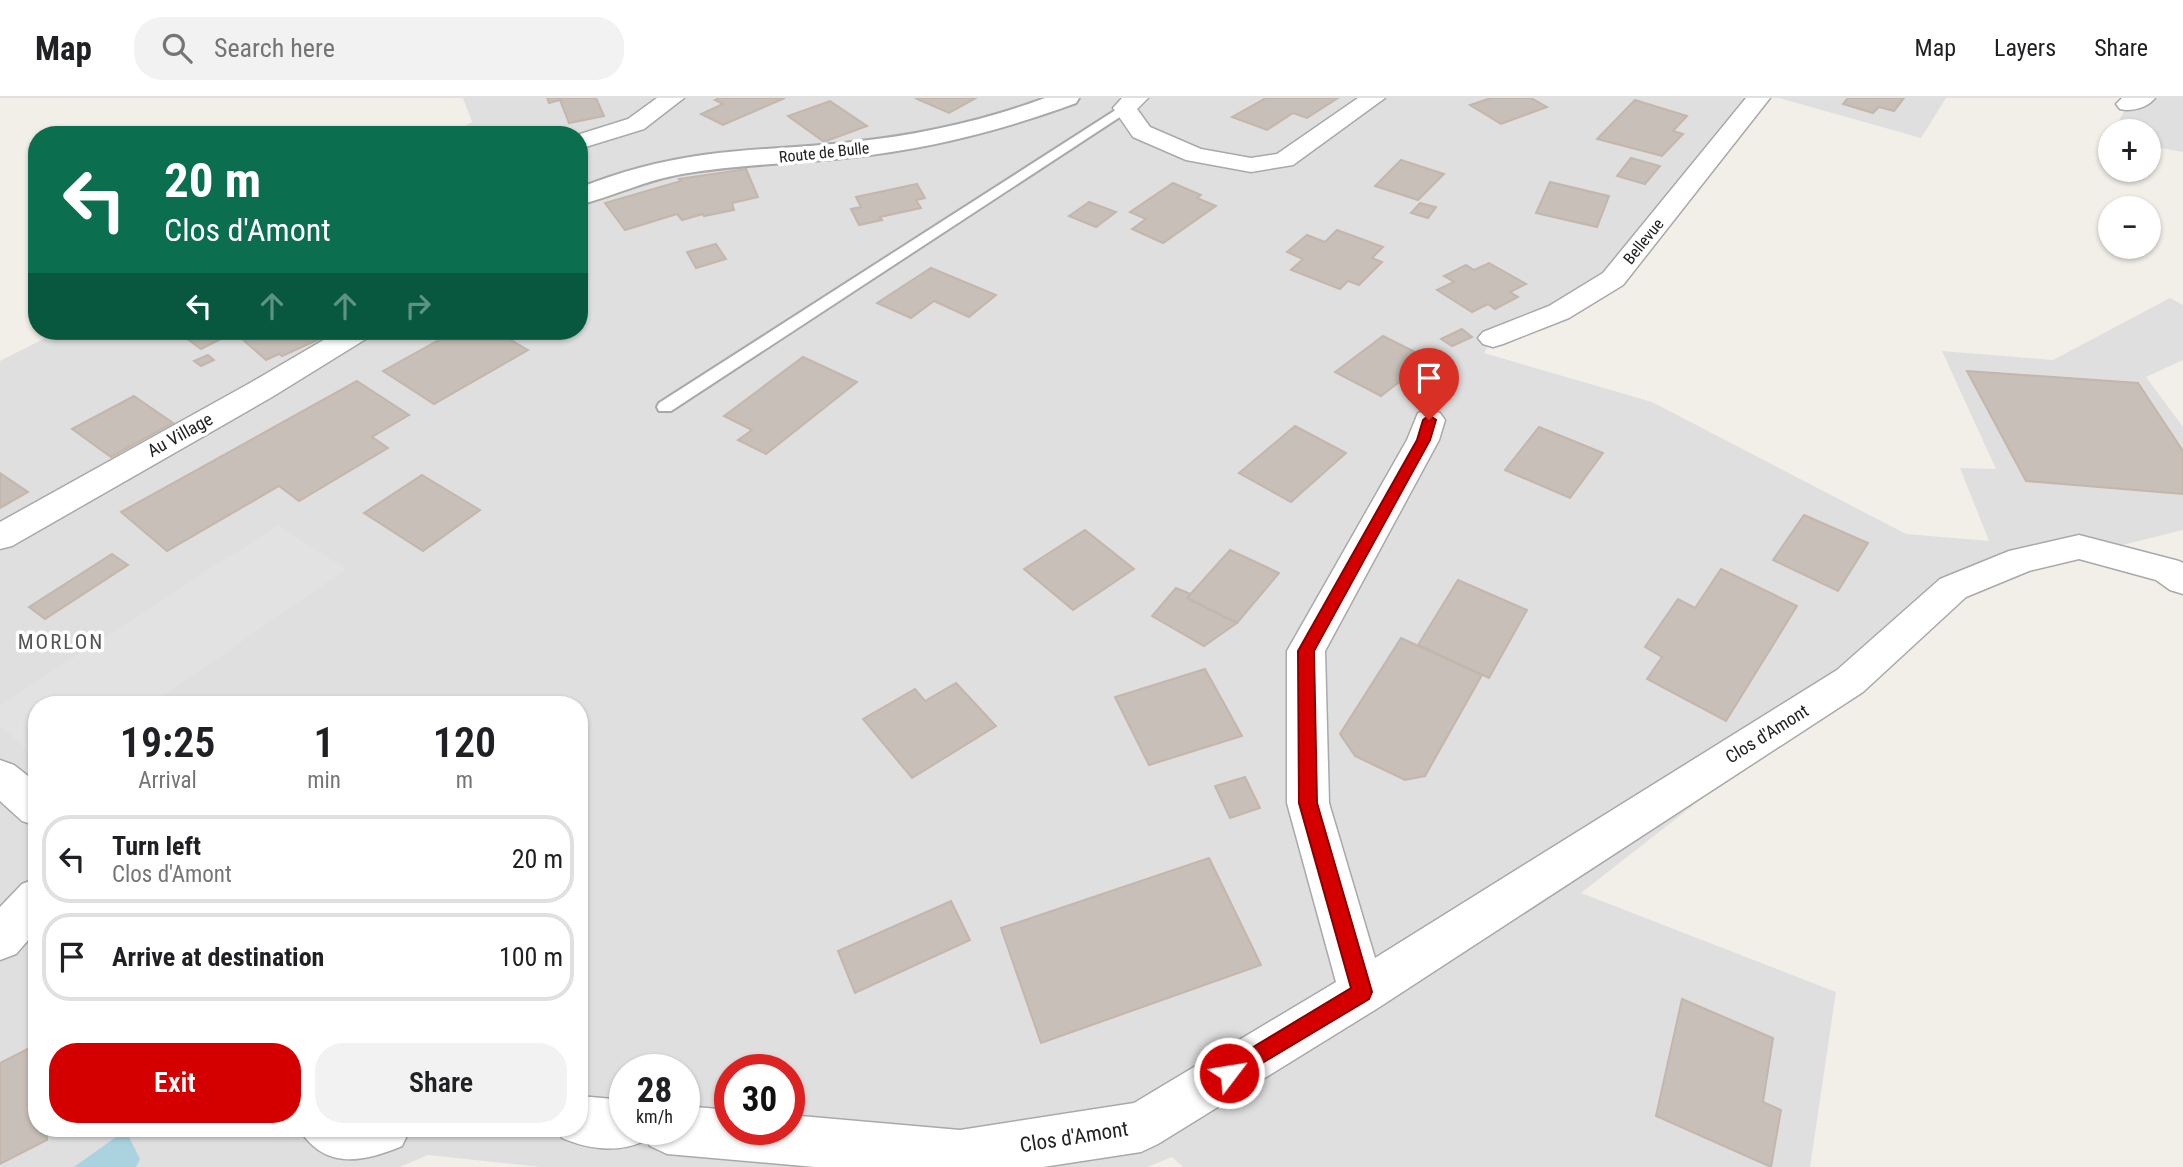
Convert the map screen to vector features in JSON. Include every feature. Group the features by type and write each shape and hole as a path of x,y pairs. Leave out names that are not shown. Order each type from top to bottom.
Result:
{"street":[{"path":"588,127 630,110 645,98"},
{"path":"588,139 636,124 673,98"},
{"name":"Route de Bulle","path":"588,193 614,183 681,166 853,150 952,133 994,123 1067,98"},
{"path":"1130,103 1142,132 1195,155 1251,166 1284,160 1373,98"},
{"name":"Bellevue","path":"1493,338 1559,312 1613,279 1758,98"},
{"name":"Au Village","path":"0,537 261,390 344,340"},
{"path":"1362,992 1308,803 1306,651 1423,440 1429,420"},
{"name":"Clos d'Amont","path":"700,1132 960,1155 1141,1127 1362,992 1850,681 1953,588 2021,560 2079,547 2167,570 2183,581"},
{"path":"0,777 28,800"},
{"path":"0,939 28,908"},
{"path":"588,1122 609,1124"},
{"path":"332,1146 360,1137"}],"lane":[{"path":"665,407 1130,103"}],"shaded area":[{"path":"463,98 1758,98 1613,279 1493,338 1484,353 1652,402 1906,534 1989,541 1960,468 1996,469 1942,351 2053,360 2170,298 2183,305 2183,360 2146,377 2183,427 2183,530 2005,574 1947,607 1581,893 1836,992 1810,1167 1183,1167 1172,1157 1147,1167 541,1167 428,1155 400,1167 0,1167 0,361 41,340 588,340 588,126 465,126 472,122"},
{"path":"1779,98 1946,98 1921,138"},
{"path":"2132,98 2183,98 2183,152 2161,148 2161,119 2120,119"},
{"path":"278,525 346,569 163,696 28,696 28,750 0,726 0,705"}],"water":[{"path":"116,1137 129,1137 140,1159 136,1167 74,1167"}],"building":[{"path":"547,98 596,98 604,116 569,123 560,100 549,103"},
{"path":"785,98 723,125 701,114 723,104 715,100"},
{"path":"915,98 976,98 949,113"},
{"path":"1266,98 1338,98 1307,118 1293,113 1267,130 1232,117"},
{"path":"1491,98 1531,98 1547,107 1501,124 1470,105"},
{"path":"1848,98 1904,98 1894,111 1879,107 1873,113 1843,104"},
{"path":"1635,100 1687,116 1673,131 1683,134 1662,156 1597,139"},
{"path":"830,101 867,126 824,142 788,116"},
{"path":"1631,158 1660,166 1645,184 1617,176"},
{"path":"1401,160 1444,174 1418,200 1375,186"},
{"path":"746,169 758,197 732,203 734,210 682,220 677,214 625,230 605,203 681,181 679,179"},
{"path":"1550,182 1609,196 1597,227 1536,213"},
{"path":"1173,183 1201,195 1197,198 1216,206 1163,243 1132,229 1146,219 1130,212"},
{"path":"917,184 925,198 916,200 921,208 880,217 882,220 859,225 851,209 861,207 856,197"},
{"path":"1089,202 1116,212 1096,227 1069,216"},
{"path":"1420,203 1436,207 1428,218 1411,213"},
{"path":"1337,230 1383,247 1372,258 1382,262 1359,285 1348,281 1340,289 1291,270 1303,259 1287,252 1307,235 1325,242"},
{"path":"716,244 726,259 696,268 687,252"},
{"path":"1489,263 1526,284 1510,292 1518,297 1495,309 1488,304 1472,312 1437,290 1454,282 1444,276 1466,265 1474,270"},
{"path":"931,268 996,295 969,317 934,301 911,318 877,303"},
{"path":"1462,329 1472,337 1452,346 1441,339"},
{"path":"1383,336 1429,359 1381,396 1335,372"},
{"path":"189,340 219,340 201,349"},
{"path":"243,340 317,340 282,356 279,354 266,360"},
{"path":"439,340 511,340 528,350 434,404 383,371"},
{"path":"208,355 214,360 201,366 194,361"},
{"path":"803,357 857,382 766,454 738,440 752,430 724,416"},
{"path":"1967,371 2138,383 2183,451 2183,494 2026,481"},
{"path":"357,381 409,415 372,437 388,448 299,501 279,486 167,551 121,512"},
{"path":"134,396 173,423 111,457 72,429"},
{"path":"1295,426 1346,453 1291,502 1239,473"},
{"path":"1539,427 1603,453 1570,498 1505,470"},
{"path":"0,473 28,492 0,508"},
{"path":"422,475 480,510 423,551 364,513"},
{"path":"1804,515 1868,543 1838,591 1773,560"},
{"path":"1085,530 1134,569 1073,610 1024,569"},
{"path":"1230,550 1279,573 1237,623 1187,598"},
{"path":"112,554 128,565 45,619 29,607"},
{"path":"1721,569 1797,606 1726,721 1647,679 1662,657 1645,647 1678,599 1695,608"},
{"path":"1458,580 1527,610 1489,678 1418,645"},
{"path":"1176,588 1191,594 1187,598 1237,623 1204,646 1152,616"},
{"path":"1401,638 1482,675 1425,776 1405,780 1355,756 1340,734"},
{"path":"1205,669 1242,736 1149,765 1115,697"},
{"path":"956,683 996,726 912,778 863,719 915,689 925,701"},
{"path":"1245,777 1260,808 1230,818 1215,786"},
{"path":"1209,858 1261,965 1041,1043 1001,928"},
{"path":"951,901 970,940 855,993 838,951"},
{"path":"1682,999 1773,1038 1763,1102 1781,1110 1771,1167 1656,1116"},
{"path":"28,1049 28,1137 47,1137 47,1140 0,1164 0,1063"}],"district":[{"name":"MORLON","path":"61,642"}],"route":[{"path":"1229,1073 1362,992 1308,803 1306,651 1423,440 1429,420"}]}
